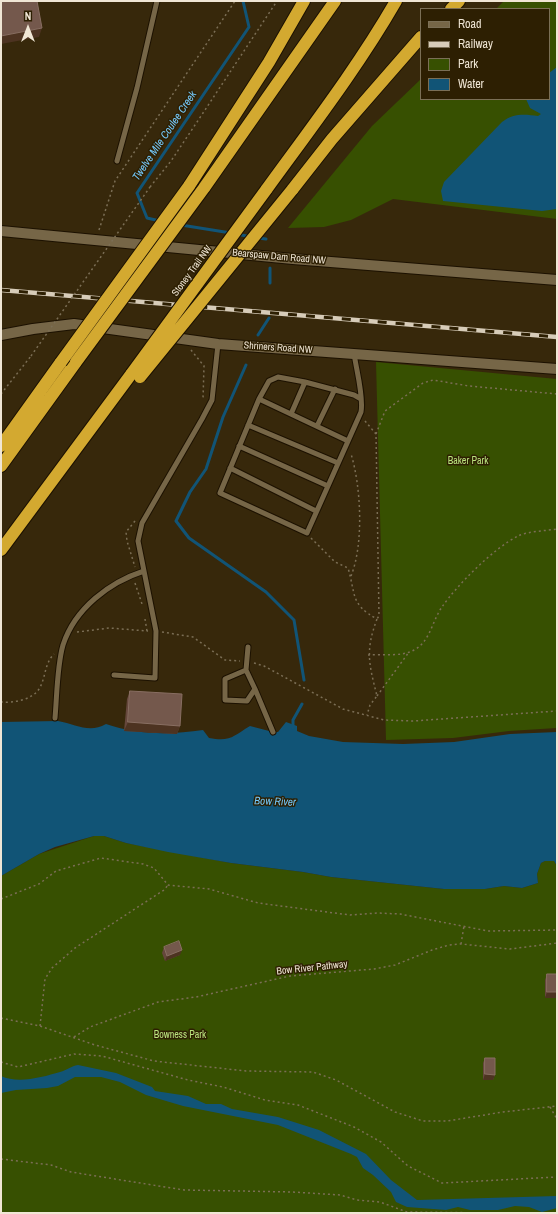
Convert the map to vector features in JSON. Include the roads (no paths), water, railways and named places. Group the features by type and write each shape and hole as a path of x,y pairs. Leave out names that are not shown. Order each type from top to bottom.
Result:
{"highway":[{"path":"1,446 189,186 269,62 304,1"},
{"path":"1,466 204,188 335,1"},
{"name":"Stoney Trail NW","path":"1,550 74,453 136,375 266,190 338,91 379,31 396,1"},
{"path":"136,375 292,190 332,139 420,38"}],"street":[{"name":"Bearspaw Dam Road NW","path":"1,231 293,259 557,280"},
{"name":"Shriners Road NW","path":"1,335 33,328 74,324 218,344 557,369"}],"lane":[{"path":"118,161 138,88 157,1"},
{"path":"114,676 155,678 156,631 138,541 142,523 212,400 218,344"},
{"path":"354,353 361,399 362,407 307,533 220,493 268,381 278,377 305,382 335,389 354,395 361,399"},
{"path":"290,414 305,382"},
{"path":"317,426 335,389"},
{"path":"259,399 348,441"},
{"path":"248,425 338,463"},
{"path":"240,446 328,486"},
{"path":"230,468 316,511"},
{"path":"55,718 63,645 73,625 99,593 125,577 144,570"},
{"path":"248,648 246,670 256,689 273,732"},
{"path":"246,670 225,679 225,700 247,701 256,689"}],"water":[{"path":"557,67 557,209 542,211 443,201 441,191 444,182 502,122 510,117 524,115 538,116 541,114 530,108 526,100 550,100 550,72"},
{"name":"Bow River","path":"58,721 88,728 100,727 106,724 118,728 154,733 178,733 203,730 209,738 216,739 227,739 250,726 278,732 286,722 297,726 297,731 309,736 343,742 403,744 454,742 510,734 557,732 557,866 554,861 545,861 541,863 537,874 538,883 522,888 504,886 485,889 444,889 331,877 231,863 168,852 126,843 104,836 94,836 55,847 39,854 1,876 1,722"},
{"path":"78,1065 116,1073 152,1087 155,1091 188,1096 206,1104 221,1104 232,1109 278,1117 319,1130 366,1154 391,1180 417,1200 557,1196 557,1208 542,1212 529,1207 515,1206 498,1210 470,1210 458,1207 446,1210 407,1207 396,1202 391,1192 363,1168 357,1157 351,1154 278,1125 183,1106 146,1095 120,1082 101,1077 75,1077 58,1086 1,1093 1,1076 23,1080 30,1079 60,1072"}],"waterway":[{"name":"Twelve Mile Coulee Creek","path":"160,221 147,218 137,193 249,27 243,1"},
{"name":"Twelve Mile Coulee Creek","path":"181,225 231,233"},
{"name":"Twelve Mile Coulee Creek","path":"237,234 251,237"},
{"name":"Twelve Mile Coulee Creek","path":"258,238 266,239"},
{"path":"270,268 270,283"},
{"path":"258,335 269,318"},
{"path":"246,365 223,417 206,469 190,492 176,521 189,538 266,592 294,620 304,680"},
{"path":"293,728 293,720 302,704"}],"railway":[{"path":"1,290 557,337"}],"park label":[{"name":"Baker Park","path":"468,461"},
{"name":"Bowness Park","path":"180,1035"}]}
